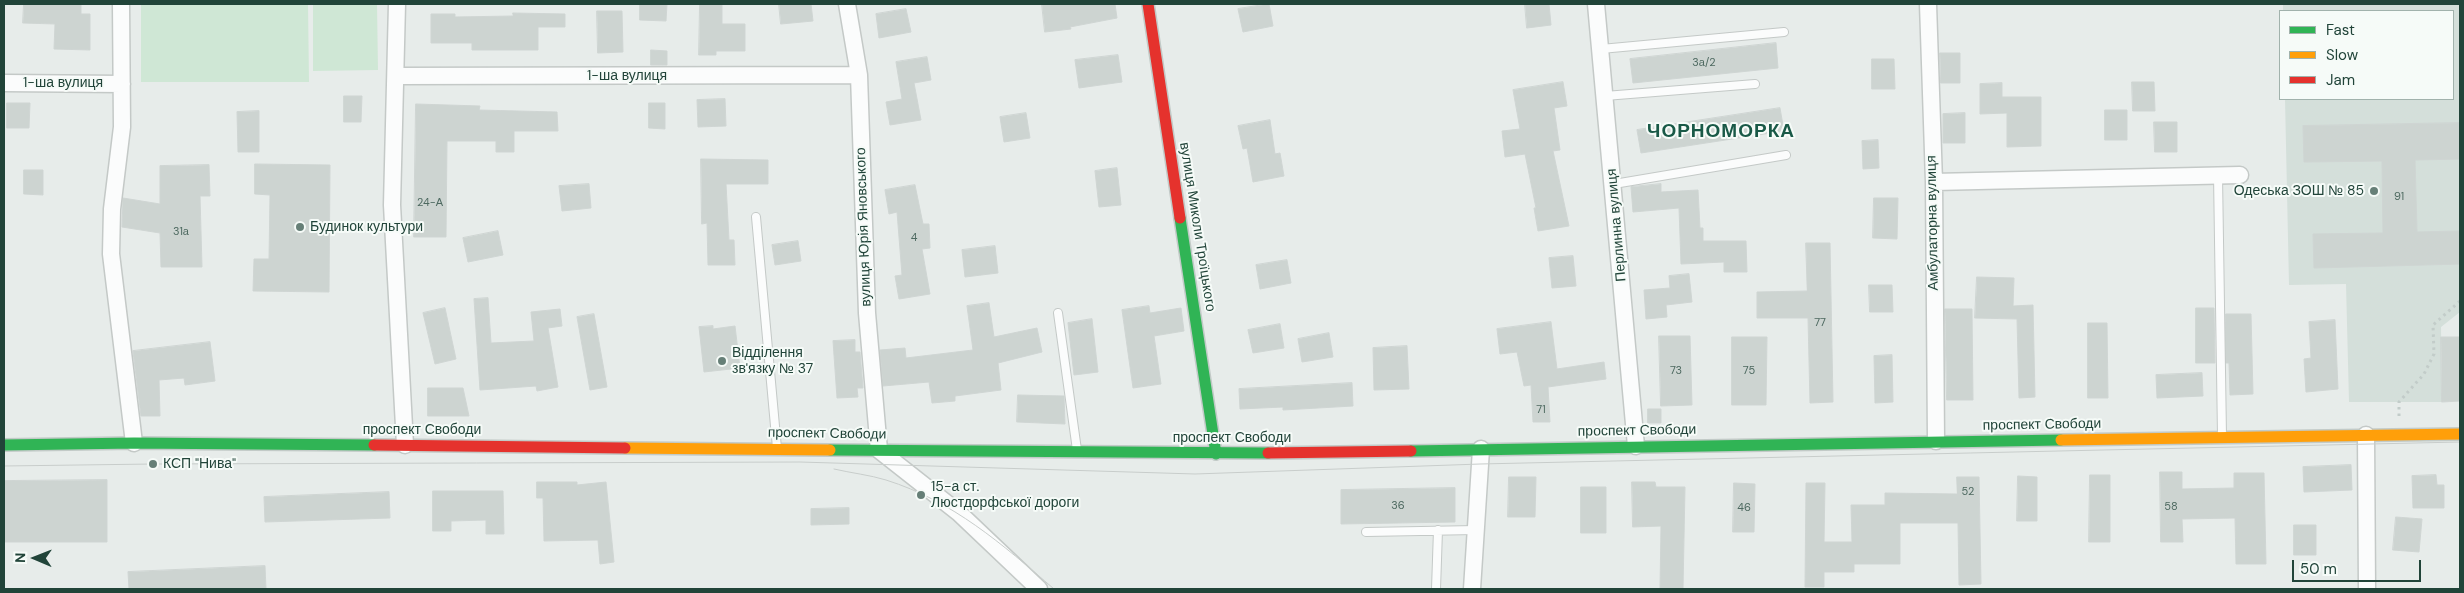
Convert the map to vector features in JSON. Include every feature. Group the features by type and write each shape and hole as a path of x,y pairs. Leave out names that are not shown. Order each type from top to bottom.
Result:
{"street":[{"path":"121,4 122,127 110,232 134,443"},
{"path":"397,4 392,205 406,445"},
{"name":"вулиця Юрія Яновського","path":"847,4 859,75 867,313 879,450"},
{"name":"вулиця Миколи Троїцького","path":"1148,4 1216,454"},
{"name":"Перлинна вулиця","path":"1596,4 1614,184 1636,446"},
{"name":"Амбулаторна вулиця","path":"1928,4 1934,182 1936,441"},
{"name":"1-ша вулиця","path":"396,76 859,75"},
{"name":"1-ша вулиця","path":"4,83 122,84"},
{"path":"1934,182 2240,175"},
{"name":"проспект Свободи","path":"4,446 134,443 777,448 1216,454 2460,434"},
{"path":"2366,435 2366,589"},
{"path":"1472,589 1481,449"},
{"path":"879,450 959,513 1039,589"}],"lane":[{"path":"1601,49 1784,32"},
{"path":"1605,96 1755,84"},
{"path":"1614,184 1786,155"},
{"path":"2218,175 2222,437"},
{"path":"756,217 777,448"},
{"path":"1058,313 1078,452"},
{"path":"1436,589 1438,530"},
{"path":"1366,532 1476,530"}],"path":[{"path":"2399,416 2399,402 2424,374 2434,354 2433,325 2460,301"}],"shaded area":[{"name":"Одеська ЗОШ № 85","path":"2283,4 2460,4 2460,312 2441,327 2442,402 2349,402 2346,284 2289,285 2285,100 2454,100 2454,10 2283,10"}],"green space":[{"path":"141,4 308,4 309,82 141,82"},
{"path":"313,4 377,4 378,70 313,71"}],"building":[{"path":"24,4 81,4 81,14 90,14 90,50 54,49 55,24 23,23"},
{"path":"640,4 667,4 666,21 640,20"},
{"path":"700,4 722,4 722,24 745,24 745,51 716,51 716,55 699,55"},
{"path":"779,4 811,4 813,21 781,24"},
{"path":"1042,4 1115,4 1117,18 1070,27 1071,29 1045,32"},
{"path":"1269,4 1273,26 1243,32 1238,9"},
{"path":"1525,4 1549,4 1551,25 1527,28"},
{"path":"906,9 911,32 879,38 876,14"},
{"path":"597,11 622,11 623,52 598,53"},
{"path":"513,13 565,14 565,27 538,27 538,50 472,50 472,43 431,43 431,14 455,14 455,17 513,16"},
{"path":"1776,43 1778,68 1633,83 1630,59"},
{"path":"651,50 667,51 667,65 651,65"},
{"path":"1940,53 1960,53 1960,83 1941,83"},
{"path":"1118,55 1122,82 1079,88 1075,60"},
{"path":"927,57 931,80 914,83 921,120 890,125 886,102 902,99 896,62"},
{"path":"1872,59 1894,59 1895,89 1872,89"},
{"path":"1563,82 1567,106 1554,108 1560,150 1553,151 1569,226 1538,231 1534,208 1536,208 1525,154 1505,157 1502,131 1520,129 1513,90"},
{"path":"2132,82 2154,82 2155,111 2133,111"},
{"path":"2002,83 2002,97 2041,97 2041,146 2007,147 2007,113 1980,114 1980,84"},
{"path":"344,96 362,96 361,122 344,122"},
{"path":"725,99 726,126 698,127 697,100"},
{"path":"7,103 30,103 29,128 7,128"},
{"path":"649,103 665,103 665,129 649,128"},
{"path":"416,104 480,106 479,110 557,112 558,131 514,131 514,152 496,152 496,141 447,141 446,237 414,237"},
{"path":"1780,108 1784,131 1641,153 1637,130"},
{"path":"2105,110 2127,110 2127,140 2105,140"},
{"path":"259,111 259,152 238,152 237,112"},
{"path":"1026,113 1030,138 1004,142 1000,117"},
{"path":"1965,113 1965,143 1943,143 1943,114"},
{"path":"1270,120 1275,154 1280,153 1284,176 1253,182 1247,148 1243,149 1238,126"},
{"path":"2154,122 2177,122 2177,152 2155,152"},
{"path":"2460,123 2460,159 2415,160 2417,232 2460,231 2460,264 2314,268 2313,234 2383,233 2382,161 2304,162 2303,126"},
{"path":"1878,140 1879,168 1863,169 1862,141"},
{"path":"701,159 768,160 768,184 726,184 729,240 734,240 735,265 708,265 707,223 702,224"},
{"name":"Будинок культури","path":"255,164 330,165 329,292 253,291 254,259 269,259 270,195 255,194"},
{"path":"209,165 210,196 200,196 202,267 161,267 160,233 122,227 123,198 160,204 160,166"},
{"path":"1117,168 1121,205 1099,207 1095,171"},
{"path":"24,170 43,170 43,195 24,194"},
{"path":"589,184 591,208 562,211 559,186"},
{"path":"1661,184 1661,192 1698,190 1700,228 1703,228 1703,241 1746,241 1747,272 1724,272 1724,262 1681,264 1679,208 1633,212 1631,187"},
{"path":"915,185 923,224 929,224 930,248 922,249 930,294 899,299 895,276 902,275 897,212 889,214 885,190"},
{"path":"1874,198 1898,198 1897,239 1873,238"},
{"path":"498,231 503,255 468,262 463,238"},
{"path":"798,241 801,261 775,265 772,245"},
{"path":"1806,243 1830,243 1833,402 1810,403 1808,318 1757,318 1757,292 1807,291"},
{"path":"995,246 998,273 965,277 962,250"},
{"path":"1573,256 1576,286 1552,288 1549,258"},
{"path":"1287,260 1291,283 1260,289 1256,265"},
{"path":"1689,274 1692,302 1666,305 1667,317 1646,319 1644,290 1670,288 1669,276"},
{"path":"1977,277 2014,278 2013,306 2033,305 2035,397 2019,398 2017,319 1975,318"},
{"path":"1869,285 1892,285 1893,312 1870,312"},
{"path":"488,298 491,343 534,341 531,312 560,309 562,326 548,328 558,387 537,391 536,386 480,390 474,299"},
{"path":"989,303 994,337 1037,328 1042,352 998,363 1001,390 955,396 955,401 932,403 929,382 883,386 880,350 905,348 906,358 973,350 967,306"},
{"path":"1149,306 1150,313 1181,308 1184,331 1154,336 1161,384 1133,388 1122,310"},
{"path":"445,308 456,359 435,364 423,313"},
{"path":"2196,308 2214,308 2215,363 2196,363"},
{"path":"1945,309 1972,309 1973,400 1947,400"},
{"path":"594,314 607,387 590,390 577,317"},
{"path":"2226,314 2251,314 2253,394 2230,395 2229,363 2226,363"},
{"path":"1092,319 1098,372 1074,375 1068,323"},
{"path":"2335,320 2338,389 2306,392 2304,359 2311,358 2309,322"},
{"path":"1551,322 1557,369 1604,362 1606,379 1548,387 1550,422 1533,422 1531,385 1524,386 1517,352 1500,354 1497,329"},
{"path":"2088,323 2107,323 2108,398 2088,398"},
{"path":"1280,324 1284,348 1253,353 1248,330"},
{"path":"713,326 713,329 735,326 740,368 704,372 699,327"},
{"path":"1329,333 1333,357 1302,362 1298,339"},
{"path":"1659,336 1690,336 1692,405 1661,406"},
{"path":"1732,337 1767,337 1766,405 1732,405"},
{"path":"2441,337 2460,337 2460,401 2442,402"},
{"path":"855,340 855,352 860,352 863,388 857,388 858,397 837,398 833,341"},
{"path":"210,342 215,381 185,385 184,378 159,380 160,416 141,416 133,351"},
{"path":"1407,346 1409,389 1374,390 1373,348"},
{"path":"1892,355 1893,402 1875,403 1874,356"},
{"path":"2202,373 2203,396 2157,398 2156,375"},
{"path":"1352,383 1353,406 1283,410 1283,407 1240,409 1239,389"},
{"path":"428,388 463,388 469,416 428,416"},
{"path":"1018,395 1064,396 1065,424 1017,422"},
{"path":"1648,409 1661,409 1661,423 1648,423"},
{"path":"2351,465 2352,490 2304,492 2303,467"},
{"path":"2160,472 2182,472 2182,489 2234,488 2234,473 2264,473 2266,564 2236,564 2235,518 2182,519 2183,542 2161,542"},
{"path":"2090,475 2110,475 2110,542 2089,542"},
{"path":"2436,475 2437,485 2444,485 2444,508 2413,508 2412,476"},
{"path":"2018,476 2037,477 2037,521 2017,521"},
{"path":"1509,477 1536,477 1535,517 1508,517"},
{"path":"1957,477 1979,477 1981,584 1959,585 1958,523 1900,523 1900,564 1854,564 1854,572 1824,572 1824,587 1805,587 1806,483 1825,483 1824,542 1852,542 1851,505 1885,505 1885,493 1957,494"},
{"path":"107,480 107,542 4,542 4,481"},
{"path":"537,482 577,482 577,485 606,482 614,562 600,564 598,540 544,541 543,498 537,498"},
{"path":"1632,482 1655,482 1656,487 1685,487 1683,589 1660,589 1661,526 1633,527"},
{"path":"1734,483 1755,484 1754,532 1733,532"},
{"path":"1581,487 1606,487 1606,533 1581,533"},
{"path":"1455,488 1455,522 1341,524 1341,490"},
{"path":"433,491 503,491 504,534 486,534 486,520 451,521 451,531 433,531"},
{"path":"389,492 390,518 265,522 264,497"},
{"path":"849,508 849,524 811,525 811,509"},
{"path":"2396,517 2422,519 2419,552 2393,550"},
{"path":"2294,525 2316,525 2316,555 2294,555"},
{"path":"265,566 266,589 129,589 128,572"}],"tram line":[{"path":"4,466 800,462 1195,474 1480,464 2460,442"},
{"path":"834,469 886,480 933,500 955,512 996,540 1054,589"}],"traffic: fast":[{"path":"1180,218 1216,454"},
{"path":"1411,451 2061,440"},
{"path":"4,445 134,443 374,445"},
{"path":"830,450 1268,453"}],"traffic: slow":[{"path":"2061,440 2460,434"},
{"path":"625,448 830,450"}],"traffic: jam":[{"path":"1148,4 1180,218"},
{"path":"374,445 625,448"},
{"path":"1268,453 1411,451"}],"place":[{"name":"Одеська ЗОШ № 85","path":"2374,191"},
{"name":"Будинок культури","path":"300,227"},
{"name":"Відділення зв'язку № 37","path":"722,361"},
{"name":"КСП \"Нива\"","path":"153,464"},
{"name":"15-а ст. Люстдорфської дороги","path":"921,495"}],"district":[{"name":"ЧОРНОМОРКА","path":"1721,132"}]}
